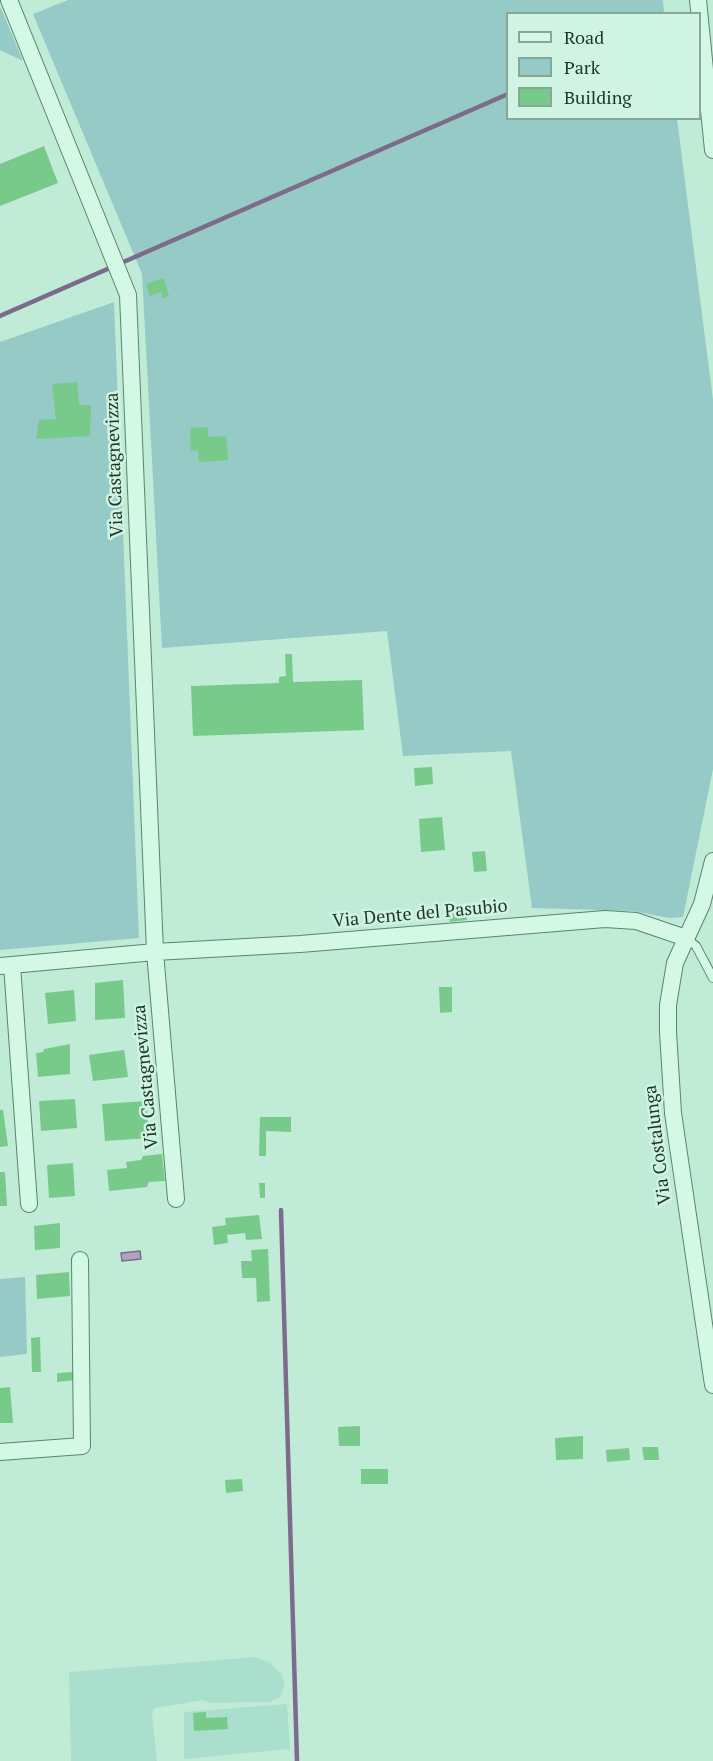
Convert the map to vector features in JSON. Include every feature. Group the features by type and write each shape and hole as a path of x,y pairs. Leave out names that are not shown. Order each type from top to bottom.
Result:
{"street":[{"name":"Via Castagnevizza","path":"9,0 128,295 155,952 176,1199"},
{"path":"701,30 713,150"},
{"name":"Via Costalunga","path":"713,861 702,904 677,955 671,983 668,1054 686,1211 713,1385"},
{"name":"Via Dente del Pasubio","path":"155,952 300,944 605,919 636,921 686,938"},
{"path":"29,1204 6,966 155,952"},
{"path":"0,1452 82,1446 80,1260"}],"lane":[{"path":"686,938 696,946 713,978"}],"shaded area":[{"path":"140,1251 141,1259 122,1261 121,1253"},
{"path":"256,1657 270,1663 281,1674 285,1685 279,1698 269,1702 211,1703 203,1700 155,1708 152,1712 157,1761 71,1761 69,1672"},
{"path":"287,1704 290,1749 184,1759 184,1712"}],"green space":[{"path":"68,0 663,0 664,12 506,12 506,120 677,120 713,400 713,769 683,917 669,918 633,911 532,908 511,751 403,756 387,631 162,648 142,274 33,14"},
{"path":"0,6 23,61 0,50"},
{"path":"114,302 139,938 0,950 0,342"},
{"path":"25,1277 27,1354 0,1357 0,1279"}],"building":[{"path":"44,146 58,183 0,206 0,164"},
{"path":"164,278 169,296 163,298 161,292 150,296 146,284"},
{"path":"77,382 79,405 91,405 90,436 36,439 39,420 56,419 52,384"},
{"path":"208,427 208,437 226,436 228,460 199,462 198,450 191,451 190,428"},
{"path":"285,654 292,654 293,682 362,680 364,730 193,736 191,686 279,683 279,677 286,676"},
{"path":"432,767 433,784 415,786 414,768"},
{"path":"442,817 445,850 421,852 419,819"},
{"path":"485,851 487,871 474,872 472,852"},
{"path":"465,909 467,920 450,922 449,911"},
{"path":"123,980 125,1018 95,1020 95,983"},
{"path":"439,987 452,987 452,1012 440,1013"},
{"path":"74,990 76,1021 48,1024 45,993"},
{"path":"70,1044 70,1074 38,1077 36,1053 43,1052 44,1049"},
{"path":"124,1050 128,1077 93,1081 89,1055"},
{"path":"75,1099 77,1128 41,1131 39,1101"},
{"path":"146,1101 149,1138 105,1141 102,1104"},
{"path":"0,1110 3,1110 8,1146 0,1147"},
{"path":"260,1117 291,1117 291,1132 266,1131 266,1156 259,1156"},
{"path":"162,1154 165,1181 149,1182 147,1187 109,1191 107,1170 127,1168 126,1162 141,1160 143,1156"},
{"path":"73,1163 75,1196 49,1198 47,1165"},
{"path":"0,1172 5,1172 7,1206 0,1206"},
{"path":"259,1183 265,1183 265,1198 260,1198"},
{"path":"259,1215 262,1239 246,1240 245,1233 227,1235 228,1243 214,1245 212,1227 226,1225 225,1218"},
{"path":"60,1223 60,1248 35,1250 34,1226"},
{"path":"268,1249 270,1301 257,1302 256,1278 242,1278 241,1261 252,1261 251,1250"},
{"path":"69,1272 70,1296 37,1299 36,1275"},
{"path":"40,1337 41,1372 32,1372 31,1338"},
{"path":"75,1372 75,1380 57,1382 57,1373"},
{"path":"10,1387 13,1423 0,1423 0,1388"},
{"path":"360,1426 360,1446 339,1446 338,1427"},
{"path":"583,1436 583,1459 556,1460 555,1438"},
{"path":"642,1447 658,1447 659,1460 644,1460"},
{"path":"629,1448 630,1460 607,1462 606,1450"},
{"path":"361,1469 388,1469 388,1484 361,1484"},
{"path":"242,1479 243,1491 226,1493 225,1480"},
{"path":"206,1712 206,1718 227,1717 228,1729 194,1731 193,1713"}],"waterway":[{"path":"0,316 506,95"},
{"path":"281,1210 297,1761"}]}
